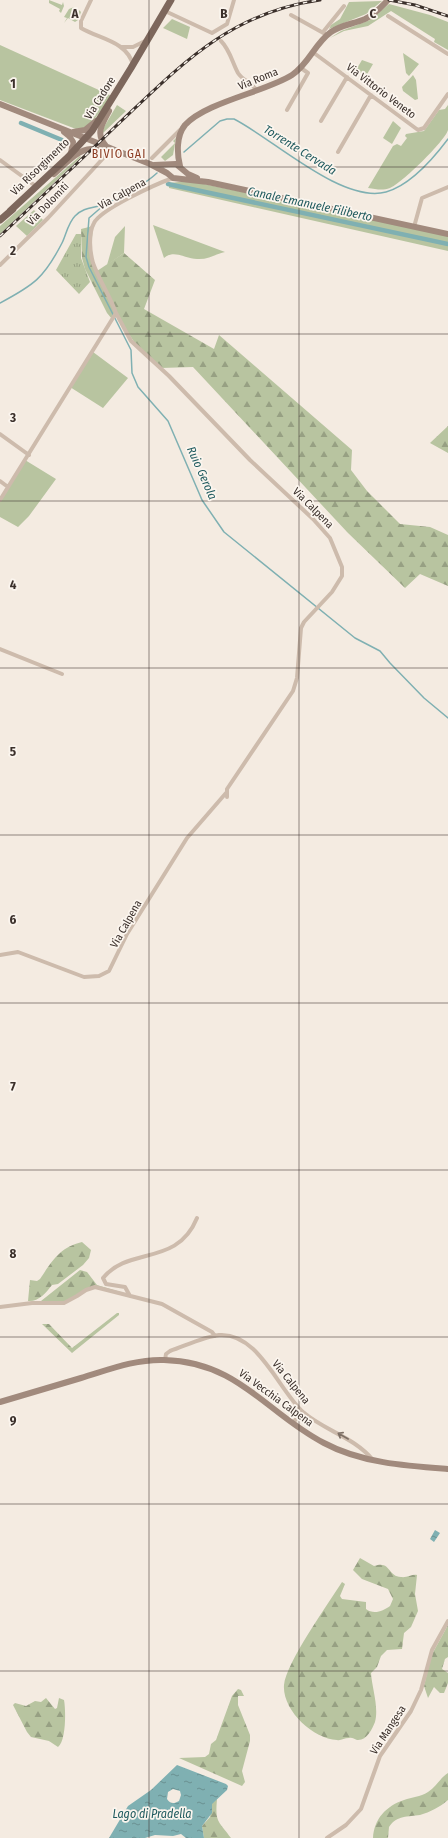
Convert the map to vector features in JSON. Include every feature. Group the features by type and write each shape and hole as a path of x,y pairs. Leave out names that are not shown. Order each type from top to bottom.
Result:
{"main road":[{"name":"Via Cadore","path":"88,139 107,111 171,0"},
{"name":"Via Risorgimento","path":"0,220 88,139"},
{"name":"Via Risorgimento","path":"37,187 48,179 88,139"}],"street":[{"path":"91,0 81,21 81,28 122,47 133,57 139,56"},
{"path":"165,11 212,33 227,24 234,0"},
{"name":"Via Roma","path":"325,34 368,17 388,0"},
{"name":"Via Roma","path":"151,161 185,125 200,114 256,90 284,80 301,68 314,53 344,6"},
{"path":"291,15 325,34"},
{"path":"388,16 448,54"},
{"path":"122,47 140,45 150,36"},
{"path":"222,41 227,48 238,74 256,90"},
{"path":"130,47 139,56"},
{"name":"Via Vittorio Veneto","path":"314,53 420,130 424,128 448,94"},
{"path":"129,54 132,67"},
{"path":"288,110 308,74 301,68"},
{"path":"321,121 347,77"},
{"path":"338,152 371,95"},
{"path":"0,104 57,128 88,139 108,150 170,165 176,164 188,174 208,182"},
{"path":"70,132 85,130 107,111"},
{"path":"107,111 99,133 101,140 108,150"},
{"path":"171,176 170,165 177,150 181,133 185,125"},
{"path":"57,128 72,140 72,150 68,157"},
{"name":"Via Risorgimento","path":"48,179 86,150 108,150"},
{"name":"Via Dolomiti","path":"0,265 48,218 108,150"},
{"path":"171,176 181,174 177,150"},
{"path":"0,161 37,187"},
{"path":"151,161 171,176 208,182 448,234"},
{"name":"Via Calpena","path":"0,955 18,952 84,977 99,976 109,971 127,934 187,838 226,795 227,789 293,691 297,678 301,628 304,622 319,608 332,592 342,576 342,567 330,538 236,447 169,376 130,341 115,314 93,262 91,242 93,225 105,212 171,176"},
{"path":"414,227 422,198 448,187"},
{"path":"0,500 115,314"},
{"path":"0,434 28,455"},
{"path":"0,481 8,487"},
{"path":"0,649 62,674"},
{"path":"130,1294 125,1287 106,1284 103,1278 124,1263 140,1257 168,1250 186,1235 197,1218"},
{"path":"0,1307 32,1303 64,1303 93,1287 130,1294 162,1304 212,1332 215,1336"},
{"name":"Via Calpena","path":"165,1360 166,1354 170,1350 215,1336 231,1336 247,1343 302,1411 360,1446 373,1460"},
{"name":"Via Vecchia Calpena","path":"0,1402 121,1366 144,1361 165,1360 195,1364 227,1376 252,1390 293,1423 312,1436 334,1448 373,1460 448,1469"},
{"path":"293,1423 302,1411"},
{"name":"Via Mangesa","path":"327,1838 346,1825 361,1809 366,1799 380,1756 414,1706 421,1690 432,1650 448,1621"}],"green space":[{"path":"49,0 62,5 63,2 64,6 61,13 59,11 60,9 49,3"},
{"path":"382,1 366,14 329,29 331,25 340,19 349,2"},
{"path":"389,4 430,15 448,22 448,50 434,42 435,39 391,11 368,26 344,31 330,38 341,31 370,20"},
{"path":"74,7 73,10 78,13 79,10 81,12 78,20 75,22 68,18 64,23 67,18 64,17 69,9"},
{"path":"172,19 190,27 187,39 163,28"},
{"path":"0,45 112,96 87,128 76,129 0,100"},
{"path":"403,53 419,64 409,76 406,73"},
{"path":"362,60 373,64 366,76 356,70"},
{"path":"413,75 416,80 418,99 415,100 403,91 402,87"},
{"path":"117,105 126,111 102,134 104,127"},
{"path":"448,105 448,130 431,152 396,185 382,190 368,188 393,146 397,144 401,146 407,138 405,136 406,134 424,131 439,110 445,109"},
{"path":"393,121 401,128 392,144 383,138"},
{"path":"176,138 173,155 165,161 161,157 175,143 173,141"},
{"path":"80,156 81,157 0,234 0,226"},
{"path":"189,181 448,234 448,251 169,188 169,183"},
{"path":"34,210 43,220 27,236 16,226"},
{"path":"153,225 225,252 201,259 193,259 176,254 168,255 164,258"},
{"path":"93,226 91,252 97,271 124,253 155,280 144,309 214,349 219,335 352,450 351,470 367,491 400,524 430,527 448,535 448,586 420,574 405,588 348,533 193,367 161,368 138,348 116,314 112,319 107,313 85,269 82,258 81,229"},
{"path":"125,226 124,253 107,265 115,237"},
{"path":"76,234 81,234 81,258 90,282 79,294 56,270"},
{"path":"93,352 128,378 103,408 70,387"},
{"path":"448,426 448,453 430,443"},
{"path":"25,460 56,479 29,516 18,527 0,517 0,500"},
{"path":"82,1242 91,1250 89,1258 83,1265 58,1284 52,1285 44,1294 35,1300 28,1301 30,1280 37,1281 40,1279 62,1251 74,1244"},
{"path":"80,1270 87,1272 97,1285 124,1293 92,1288 65,1302 35,1303 41,1301"},
{"path":"119,1313 119,1315 72,1353 42,1324 49,1324 72,1348"},
{"path":"360,1558 374,1566 383,1565 397,1576 403,1577 417,1575 415,1594 418,1611 411,1627 404,1633 402,1649 387,1650 381,1656 377,1667 371,1673 376,1716 371,1731 364,1739 361,1740 350,1738 338,1740 318,1734 301,1722 288,1704 284,1685 286,1675 292,1663 318,1618 342,1582 345,1584 340,1596 342,1599 366,1602 366,1609 372,1612 381,1611 390,1606 393,1599 388,1589 362,1579 353,1570"},
{"path":"448,1625 448,1657 445,1659 442,1669 448,1673 448,1683 444,1693 440,1693 434,1687 428,1698 424,1686 431,1656"},
{"path":"238,1689 241,1690 244,1696 238,1696 238,1705 250,1735 250,1741 242,1771 245,1782 242,1786 179,1758 205,1757 209,1754 211,1744 216,1740 232,1696"},
{"path":"46,1698 55,1709 57,1708 59,1698 64,1700 64,1732 61,1744 58,1747 49,1741 31,1737 13,1705 15,1703 26,1706 35,1701 41,1702"},
{"path":"448,1773 448,1800 438,1807 420,1815 399,1818 389,1827 388,1838 373,1838 376,1825 382,1814 398,1803 428,1792"},
{"path":"217,1799 218,1821 231,1838 204,1838 202,1826 210,1817 212,1803"}],"water":[{"path":"435,1530 440,1533 434,1542 430,1539"},
{"name":"Lago di Pradella","path":"177,1765 228,1786 227,1790 212,1804 212,1813 202,1826 204,1838 186,1838 181,1834 173,1836 155,1835 145,1838 109,1838 128,1806 151,1790","holes":["173,1789 180,1791 181,1795 179,1801 175,1803 169,1802 167,1799 168,1792"]}],"waterway":[{"name":"Torrente Cervada","path":"184,152 220,121 234,119 329,179 349,188 368,193 386,192 404,184 436,155 448,139"},
{"name":"Canale Emanuele Filiberto","path":"21,123 62,140"},
{"name":"Torrente Cervada","path":"0,303 30,285 50,265 75,216 86,209 101,206 126,194 146,182 157,173"},
{"name":"Canale Emanuele Filiberto","path":"168,184 448,244"},
{"name":"Ruio Gerola","path":"104,205 89,218 86,257 89,267 131,350 132,373 138,387 168,421 202,500 224,532 355,638 380,651 424,698 448,718"}],"railway":[{"path":"0,236 161,84 207,46 232,30 258,17 287,7 320,0"},
{"path":"389,0 415,5 448,16"}],"district":[{"name":"BIVIO GAI","path":"119,154"}]}
